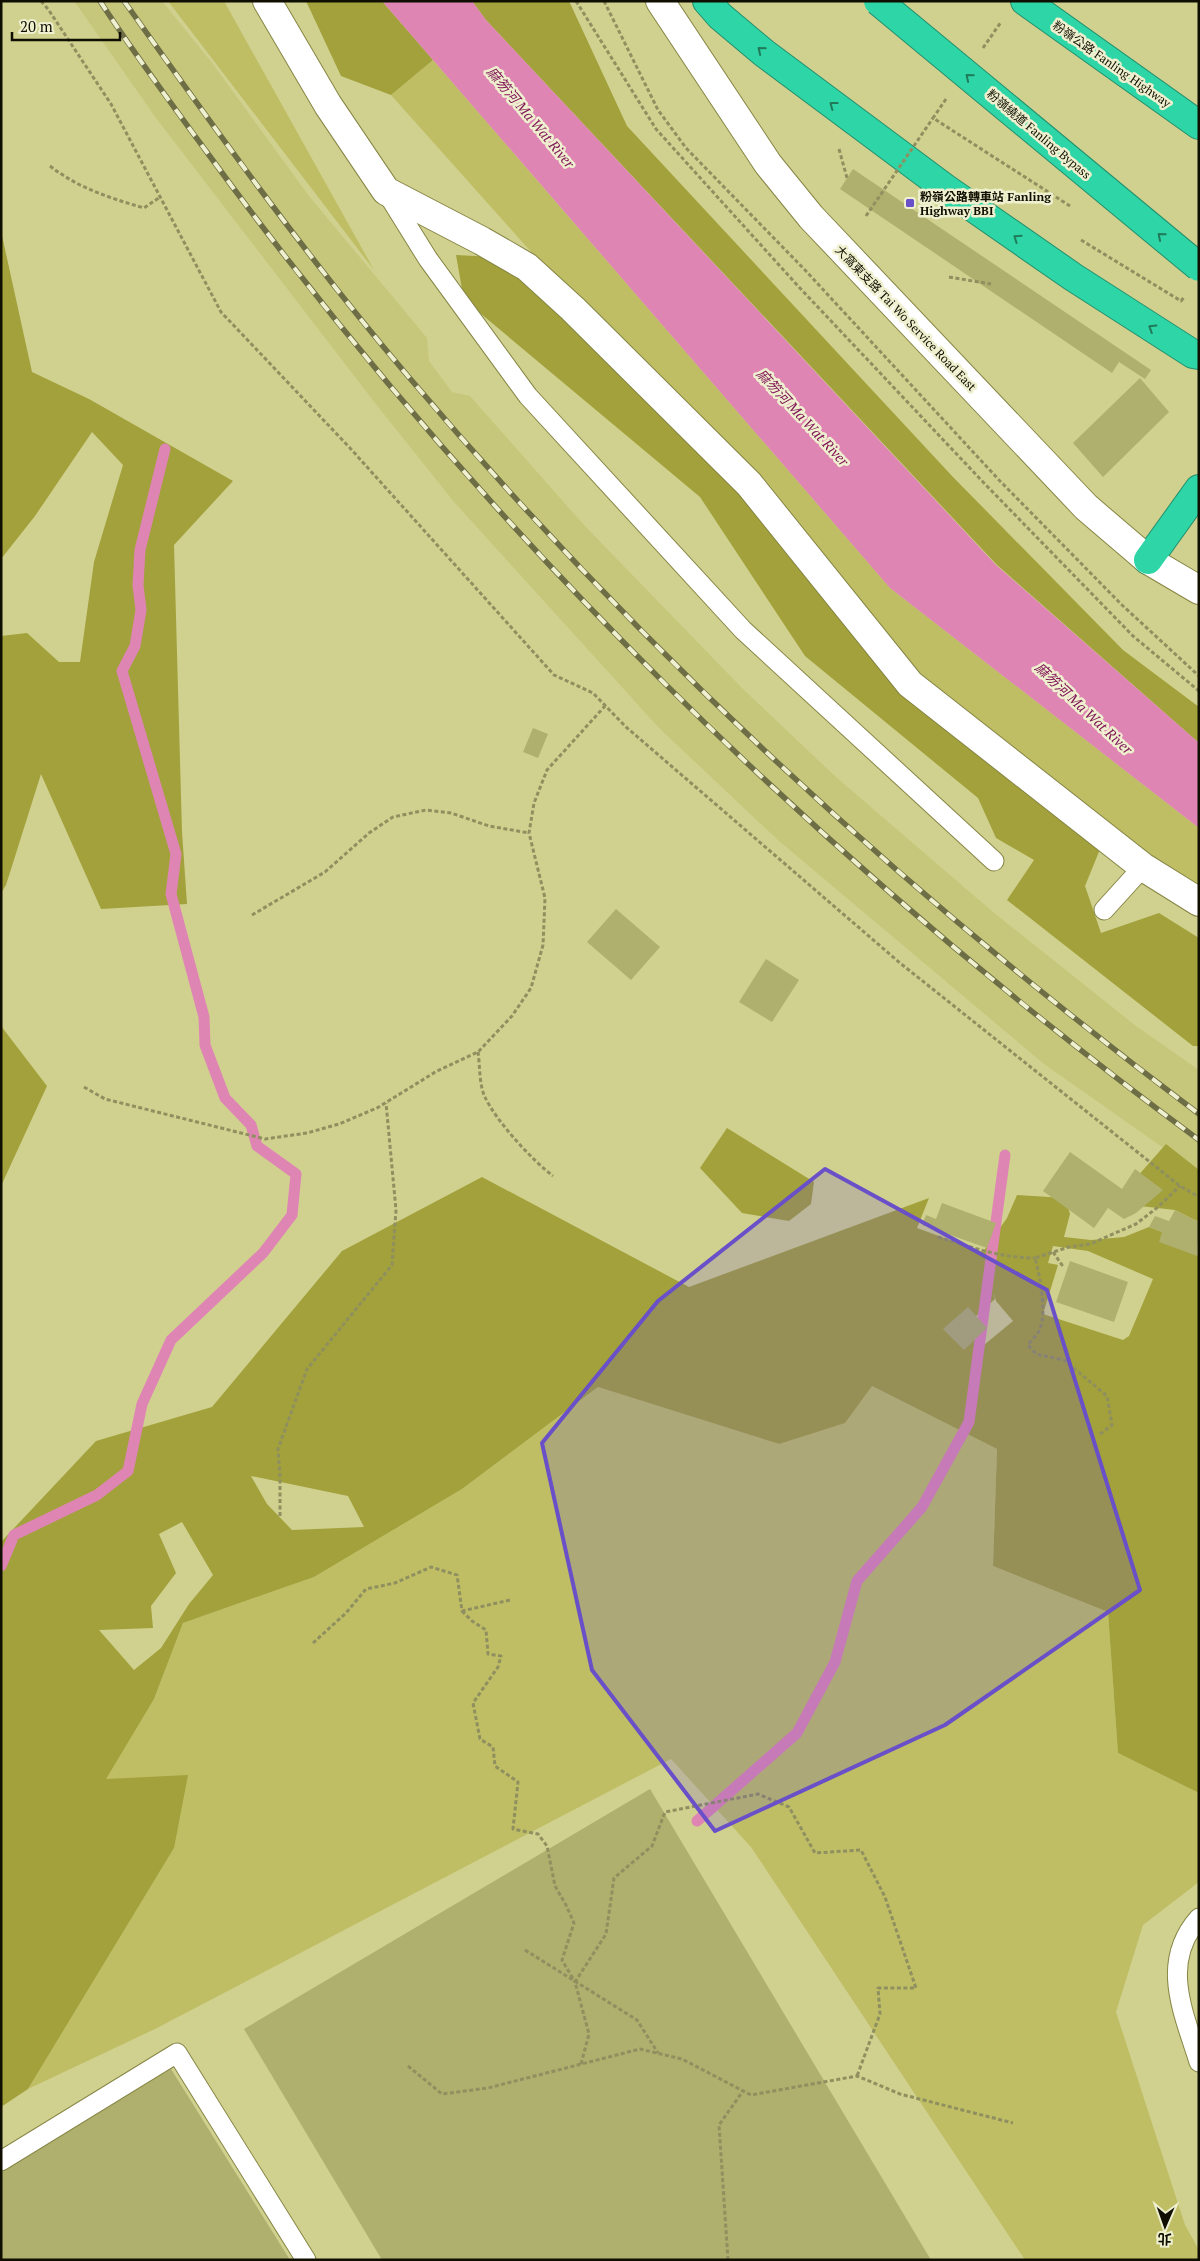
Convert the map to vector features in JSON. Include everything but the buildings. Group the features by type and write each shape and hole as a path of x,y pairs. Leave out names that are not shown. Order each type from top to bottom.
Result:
{"highway":[{"path":"706,1 720,16 764,53 938,182 1073,278 1197,358"},
{"name":"粉嶺繞道 Fanling Bypass","path":"878,1 1199,268"},
{"name":"粉嶺公路 Fanling Highway","path":"1025,1 1199,125"},
{"path":"1148,560 1199,489"}],"street":[{"path":"267,1 328,105 386,191 482,241 527,267 573,309 749,484 910,684 1143,867 1199,902"},
{"name":"大窩東支路 Tai Wo Service Road East","path":"660,1 768,164 810,217 1086,507 1148,560 1199,590"}],"lane":[{"path":"386,191 428,259 528,396 743,630 994,861"},
{"path":"1104,910 1143,867"},
{"path":"1199,1918 1185,1936 1177,1962 1178,1993 1199,2062"},
{"path":"1,2161 177,2052 306,2260"}],"path":[{"path":"41,1 112,104 221,312 350,448 554,675 592,693 626,727 900,963 1180,1186 1199,1197"},
{"path":"576,1 656,129 798,286 1132,636 1199,691"},
{"path":"604,1 658,110 686,148 805,270 1006,487 1122,605 1199,676"},
{"path":"866,216 933,118"},
{"path":"50,166 66,178 102,196 144,208 160,197"},
{"path":"949,277 992,284"},
{"path":"84,1087 105,1099 189,1118 265,1139 339,1124 386,1103 437,1071 478,1052 512,1016 532,988 544,945 545,898 529,833 534,803 547,770 605,706"},
{"path":"252,915 325,872 369,833 393,817 426,810 452,813 489,826 529,833"},
{"path":"478,1052 484,1096 497,1116 540,1166 552,1176"},
{"path":"280,1516 278,1449 307,1369 392,1265 396,1210 386,1103"},
{"path":"938,1236 984,1252 1013,1258 1035,1258 1069,1247 1090,1244 1136,1224 1158,1207 1180,1186"},
{"path":"1053,1252 1064,1268"},
{"path":"1035,1258 1041,1280 1040,1328 1028,1345 1036,1354 1064,1360 1107,1396 1112,1425 1100,1434"},
{"path":"313,1643 366,1590 395,1583 431,1567 457,1575 462,1611 486,1630 488,1654 501,1656 498,1667 473,1703 480,1739 493,1747 495,1766 518,1782 513,1829 538,1834 547,1846 555,1886 574,1923 562,1960 575,1982 589,2034 581,2064"},
{"path":"462,1611 510,1600"},
{"path":"575,1982 606,1934 614,1878 652,1846 665,1812 758,1794 789,1807 815,1853 861,1850 885,1897 916,1988 878,1988 880,2014 857,2076"},
{"path":"525,1950 637,2020 659,2053"},
{"path":"408,2066 442,2094 488,2088 640,2049 682,2059 750,2095 857,2076 900,2094 1013,2123"},
{"path":"728,2260 718,2125 743,2091"}],"highlighted area":[{"path":"825,1169 1047,1290 1140,1590 945,1725 715,1831 592,1670 542,1443 658,1301"}],"shaded area":[{"path":"74,1 162,1 213,64 309,196 427,338 429,361 452,392 470,396 584,525 743,689 836,777 993,912 1136,1026 1199,1070 1199,1173 1044,1064 779,841 660,729 454,502 375,403 156,118"},
{"path":"168,1 224,1 374,270"},
{"path":"306,1 382,1 433,60 391,95 341,76"},
{"path":"472,1 569,1 627,126 952,476 1123,650 1199,707 1199,743 997,565 486,20"},
{"path":"433,60 890,588 1199,828 1199,884 1140,858 919,675 550,273 391,95"},
{"path":"1,231 32,372 89,399 233,481 174,545 182,832 187,904 101,909 41,774 6,885 1,893 1,636 27,633 59,662 80,662 94,562 123,465 92,432 35,516 1,559"},
{"path":"456,255 538,259 919,675 1105,837 1085,886 1101,933 1159,913 1199,938 1199,1046 1193,1046 1007,900 1034,860 996,838 978,798 805,656 700,497 474,308 462,289"},
{"path":"1,1026 47,1086 1,1186"},
{"path":"727,1128 814,1182 811,1204 789,1221 742,1213 700,1168"},
{"path":"1166,1144 1199,1170 1199,1222 1175,1210 1140,1206 1136,1178"},
{"path":"482,1177 689,1287 929,1198 917,1228 983,1252 1007,1218 1017,1195 1065,1198 1070,1214 1064,1237 1091,1240 1124,1237 1149,1227 1162,1232 1197,1256 1199,1252 1199,1793 1118,1753 1108,1612 993,1566 997,1449 872,1386 845,1423 779,1444 598,1387 462,1489 314,1577 183,1623 154,1699 106,1779 188,1775 174,1848 28,2089 1,2107 1,1542 96,1441 212,1407 342,1251","holes":["1053,1246 1088,1251 1153,1279 1129,1336 1123,1340 1043,1314 1058,1265 1048,1263","994,1293 996,1301 1013,1321 984,1345 963,1328 995,1299","251,1476 348,1496 364,1527 292,1530 267,1504","182,1522 213,1575 189,1604 161,1648 134,1670 99,1630 153,1628 151,1606 176,1573 159,1534"]},
{"path":"872,1386 997,1449 993,1566 1108,1612 1118,1753 1199,1793 1199,1882 1143,1925 1116,2012 1185,2225 1199,2250 1199,2260 1025,2260 751,1847 671,1759 155,2029 28,2089 174,1848 105,1779 154,1699 183,1623 314,1577 462,1489 598,1387 779,1444"}],"water":[{"name":"麻笏河 Ma Wat River","path":"382,1 472,1 486,20 996,565 1199,743 1199,828 890,588"}],"waterway":[{"path":"1,1566 14,1535 97,1495 128,1471 142,1404 171,1340 263,1253 292,1215 296,1174 257,1146 251,1125 225,1098 205,1045 204,1017 171,894 176,854 122,671 135,646 141,610 138,585 140,550 165,449"},
{"path":"697,1821 797,1733 835,1662 857,1581 922,1507 969,1422 1005,1155"}],"railway":[{"path":"100,1 206,151 312,291 425,426 542,557 665,683 792,805 924,921 1059,1033 1199,1140"},
{"path":"124,1 261,191 370,330 496,477 589,576 684,673 782,767 883,858 986,946 1091,1031 1199,1114"}],"place":[{"name":"粉嶺公路轉車站 Fanling Highway BBI","path":"910,203"}]}
